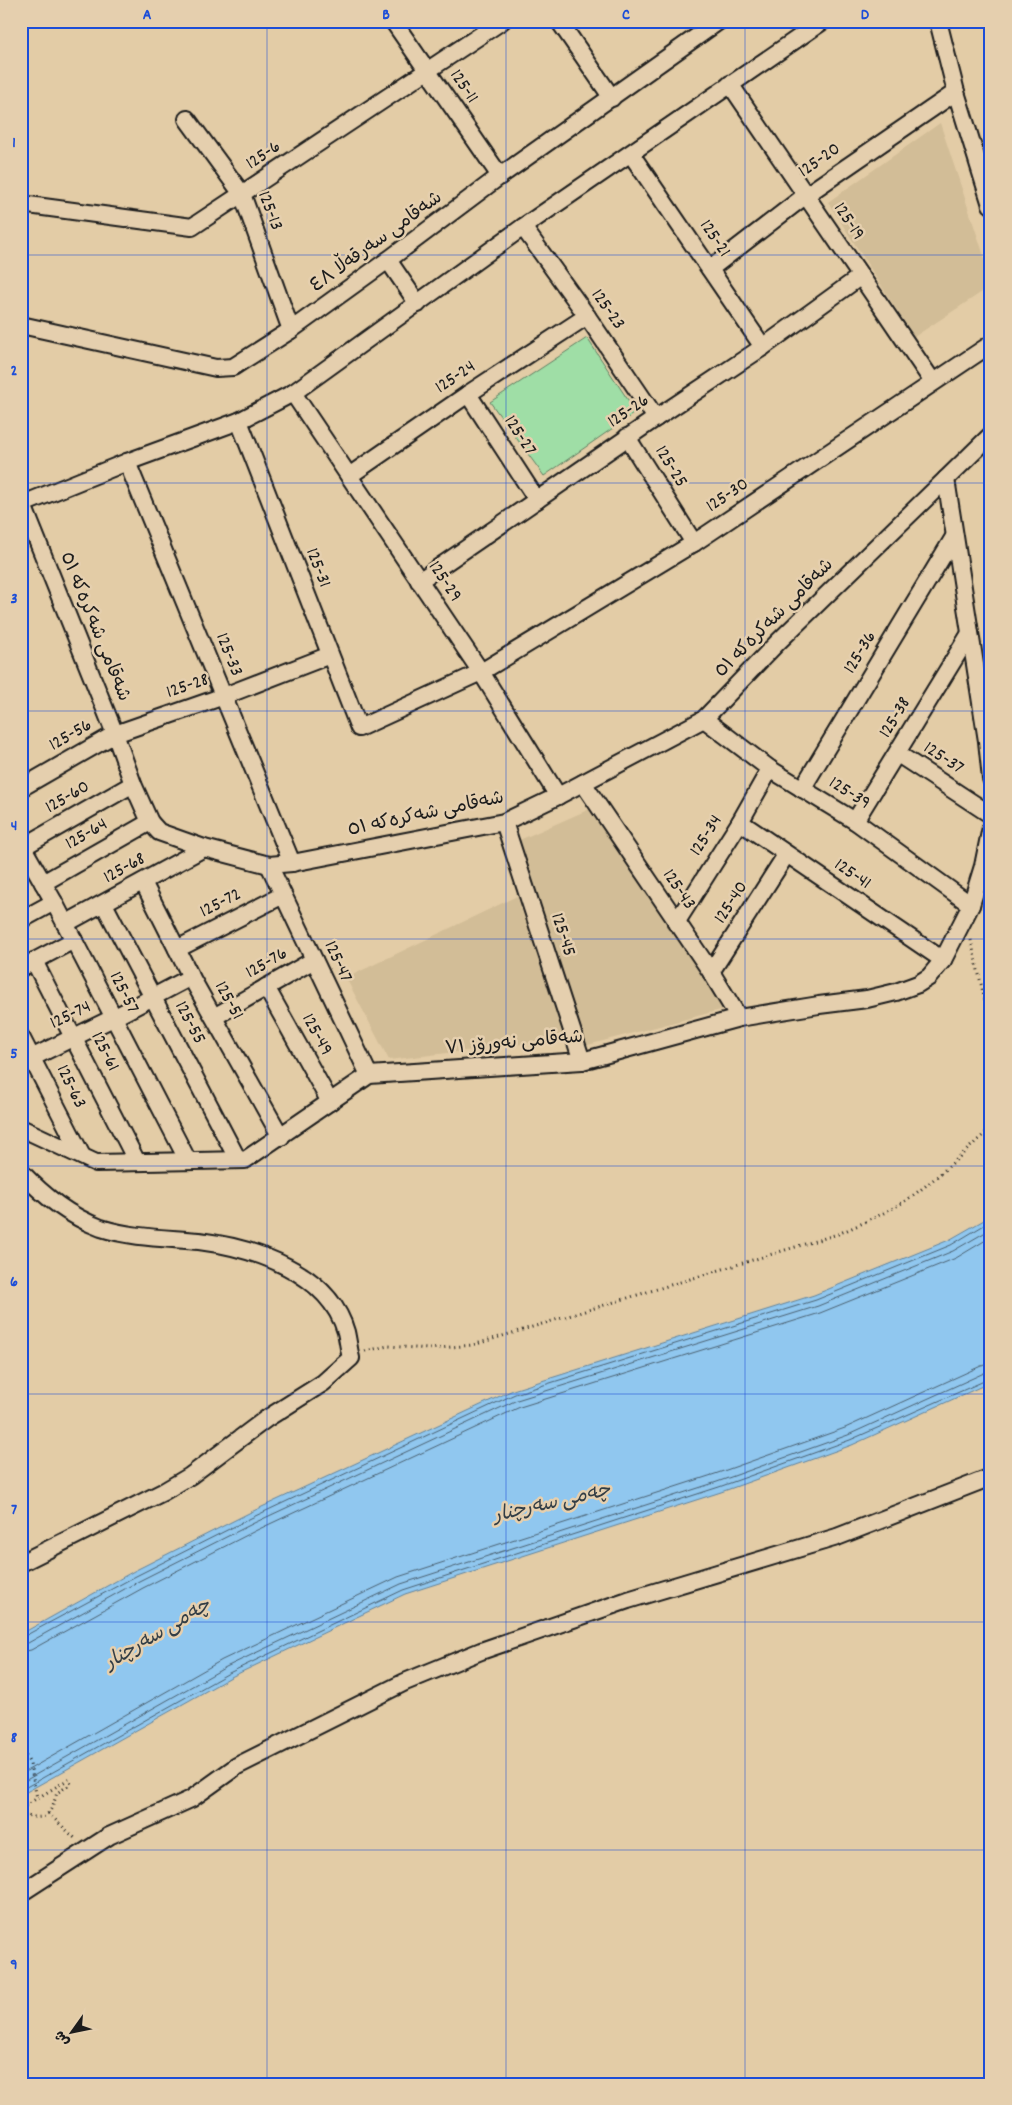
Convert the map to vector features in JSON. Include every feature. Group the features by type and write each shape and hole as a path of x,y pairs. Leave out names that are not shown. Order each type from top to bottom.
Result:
{"street":[{"name":"125-11","path":"393,21 500,176"},
{"name":"125-6","path":"21,204 192,227 502,21"},
{"path":"559,21 612,98"},
{"name":"شەقامی سەرقەڵا ٤٨","path":"21,325 216,368 232,367 291,330 500,176 719,21"},
{"path":"22,502 239,421 293,393 523,227 823,21"},
{"path":"938,21 956,92 991,205"},
{"name":"125-19","path":"730,84 934,382"},
{"name":"125-20","path":"710,270 806,195 956,92"},
{"name":"125-13","path":"187,119 242,194 291,330"},
{"name":"125-21","path":"631,154 763,347"},
{"name":"125-23","path":"523,227 587,316 656,418"},
{"path":"388,260 418,304"},
{"name":"125-26","path":"419,581 627,437 763,347 861,276"},
{"name":"125-24","path":"349,476 468,394 587,316"},
{"name":"125-30","path":"359,728 481,672 694,543 991,344"},
{"name":"125-29","path":"293,393 481,672 558,796"},
{"name":"125-27","path":"468,394 537,500"},
{"name":"125-31","path":"239,421 359,728"},
{"path":"991,434 946,479 987,741 991,779"},
{"name":"125-25","path":"627,437 694,543"},
{"name":"125-33","path":"127,462 292,863"},
{"name":"شەقامی شەکرەکە ٥١","path":"22,502 116,734 133,784 150,822 159,832 204,848 269,865 292,863 504,822 558,796 704,719 778,642 946,479"},
{"name":"125-36","path":"802,789 954,537"},
{"name":"125-38","path":"855,821 898,754 969,635"},
{"name":"125-28","path":"116,734 224,696 330,655"},
{"name":"125-39","path":"704,719 770,769 855,821 969,911"},
{"name":"125-56","path":"21,788 116,734"},
{"name":"125-37","path":"898,754 991,814"},
{"name":"125-34","path":"676,923 740,822 770,769"},
{"name":"125-43","path":"583,783 676,923 711,972 739,1018"},
{"name":"125-60","path":"22,845 133,784"},
{"name":"125-64","path":"43,883 150,822"},
{"name":"125-45","path":"504,822 582,1061"},
{"name":"125-41","path":"740,822 786,855 944,960"},
{"name":"شەقامی نەورۆز ٧١","path":"369,1075 582,1061 739,1018 819,1004 867,999 918,984 929,977 944,960 969,911 983,866 991,827"},
{"name":"125-57","path":"22,845 27,868 43,883 54,902 188,1161"},
{"name":"125-68","path":"65,924 204,848"},
{"name":"125-40","path":"711,972 786,855"},
{"name":"125-47","path":"269,865 369,1075"},
{"name":"125-51","path":"143,882 191,976 281,1137"},
{"name":"125-72","path":"177,949 283,894"},
{"path":"21,920 54,902"},
{"name":"125-55","path":"104,904 238,1160"},
{"path":"28,965 74,940"},
{"name":"125-76","path":"214,1017 314,960"},
{"name":"125-61","path":"28,965 73,1037 137,1162"},
{"name":"125-74","path":"27,1060 113,1018 191,976"},
{"name":"125-49","path":"266,987 330,1102"},
{"name":"125-63","path":"21,1037 27,1060 82,1156"},
{"path":"21,1128 96,1163 245,1160 369,1075"},
{"path":"21,1172 48,1198 65,1211 103,1228 123,1233 229,1246 274,1261 307,1279 319,1290 339,1316 346,1331 351,1358 323,1384 253,1428 190,1476 163,1492 21,1563"},
{"path":"21,1894 87,1849 132,1824 191,1799 237,1766 369,1699 443,1666 628,1600 819,1544 991,1477"}],"path":[{"path":"969,911 991,1026"},
{"path":"351,1358 368,1350 388,1346 429,1349 473,1345 838,1234 872,1219 904,1201 934,1179 991,1128"},
{"path":"21,1747 30,1764 37,1798"},
{"path":"21,1808 68,1779 71,1784 58,1793 55,1804 48,1814 38,1817 21,1814"},
{"path":"48,1814 87,1849"}],"shaded area":[{"path":"940,123 991,277 991,286 914,337 828,202"},
{"path":"592,808 724,1009 584,1046 515,842"},
{"path":"517,896 565,1039 389,1060 346,978"}],"green space":[{"path":"587,338 636,412 544,476 490,402"}],"water":[{"name":"چەمی سەرچنار","path":"991,1216 991,1382 852,1445 721,1492 405,1594 231,1677 21,1795 21,1634 134,1571 249,1513 513,1390 814,1295 949,1240"}]}
